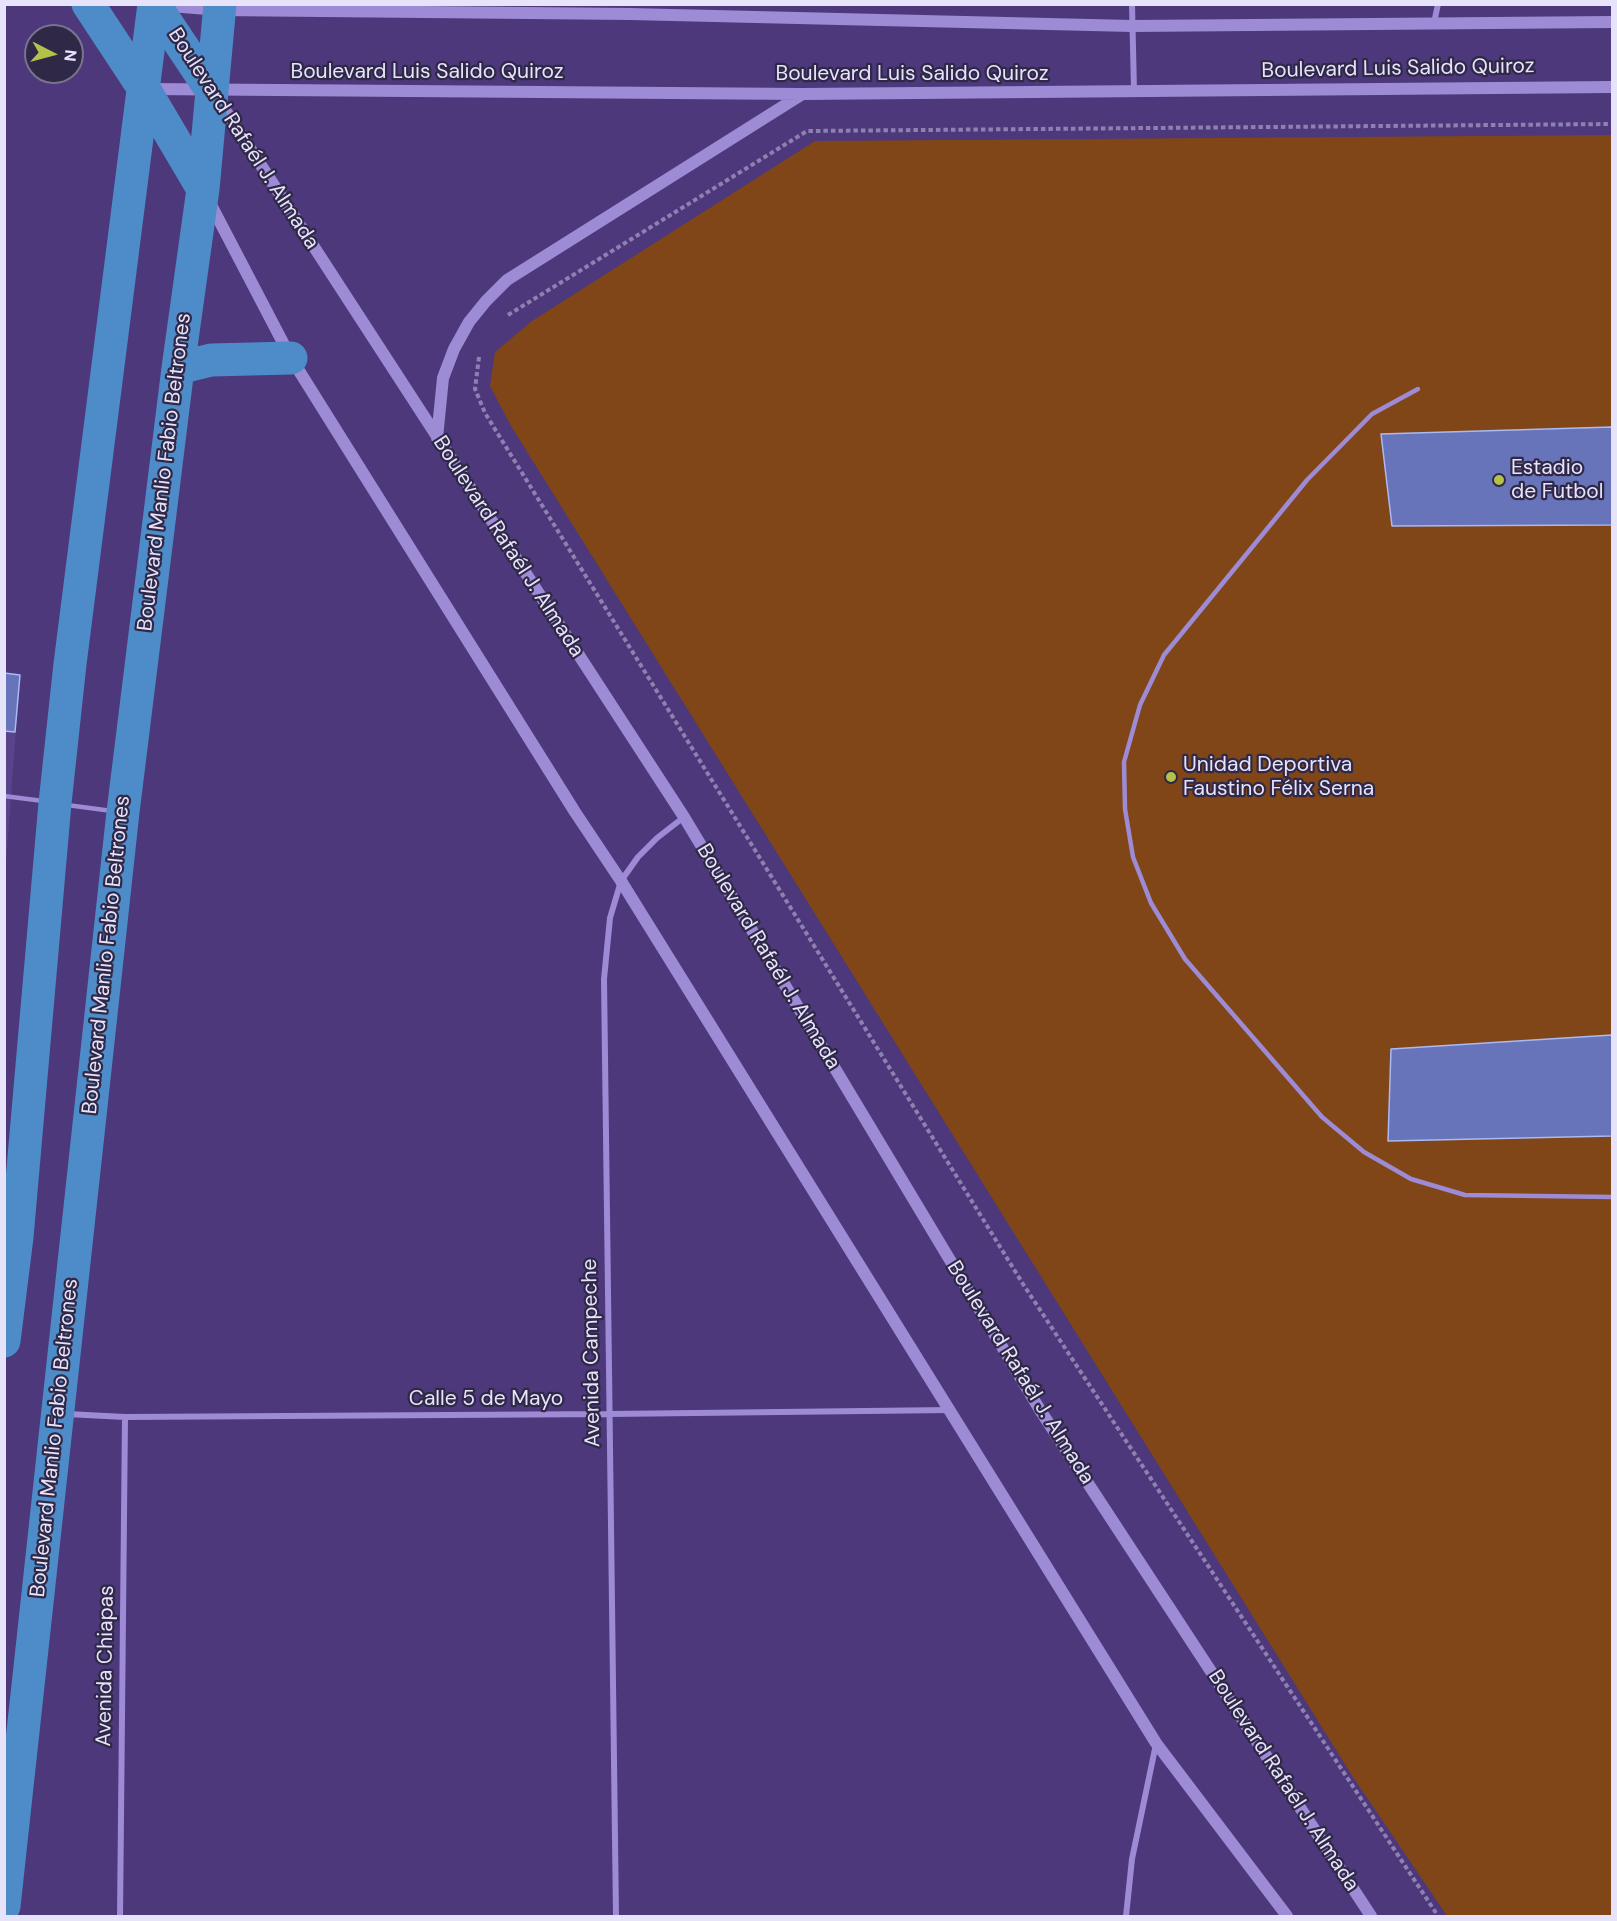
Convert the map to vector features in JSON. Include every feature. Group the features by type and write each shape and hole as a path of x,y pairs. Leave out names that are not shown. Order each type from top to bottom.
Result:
{"main road":[{"path":"88,4 144,89 203,189 291,358 574,812 621,881 1156,1743 1287,1917"},
{"path":"4,1341 70,664 154,5 630,9 1132,26 1612,22"},
{"name":"Boulevard Rafaél J. Almada","path":"154,5 684,817 1040,1410 1371,1917"},
{"name":"Boulevard Manlio Fabio Beltrones","path":"4,1906 123,812 177,368 203,189 219,7"},
{"name":"Boulevard Luis Salido Quiroz","path":"144,89 802,94 1612,87"},
{"path":"437,438 443,378 454,349 469,321 507,280 802,94"},
{"path":"177,368 211,360 291,358"}],"street":[{"path":"1132,4 1134,91"},
{"path":"1434,23 1438,4"},
{"name":"Avenida Campeche","path":"616,1917 604,979 610,918 621,881 638,857 657,838 684,817"},
{"name":"Calle 5 de Mayo","path":"57,1414 125,1417 950,1410"},
{"name":"Avenida Chiapas","path":"120,1917 125,1417"},
{"path":"1126,1917 1132,1859 1156,1743"}],"lane":[{"path":"1418,389 1372,414 1307,480 1164,655 1140,705 1124,762 1125,809 1133,857 1151,903 1185,959 1322,1117 1364,1152 1411,1179 1465,1194 1612,1197"},
{"path":"4,796 123,812"}],"path":[{"path":"507,316 807,131 1612,124"},
{"path":"483,349 478,358 475,389 484,413 1023,1284 1438,1917"}],"shaded area":[{"name":"Unidad Deportiva Faustino Félix Serna","path":"1612,135 1612,1916 1447,1916 1351,1774 511,426 490,386 495,352 532,321 815,141"},
{"path":"5,673 20,675 5,864"}],"building":[{"name":"Estadio de Futbol","path":"1612,427 1612,525 1392,526 1381,434"},
{"path":"4,673 20,675 15,732 4,731"},
{"path":"1612,1035 1612,1136 1388,1141 1391,1049"}],"place":[{"name":"Estadio de Futbol","path":"1499,480"},
{"name":"Unidad Deportiva Faustino Félix Serna","path":"1171,777"}]}
